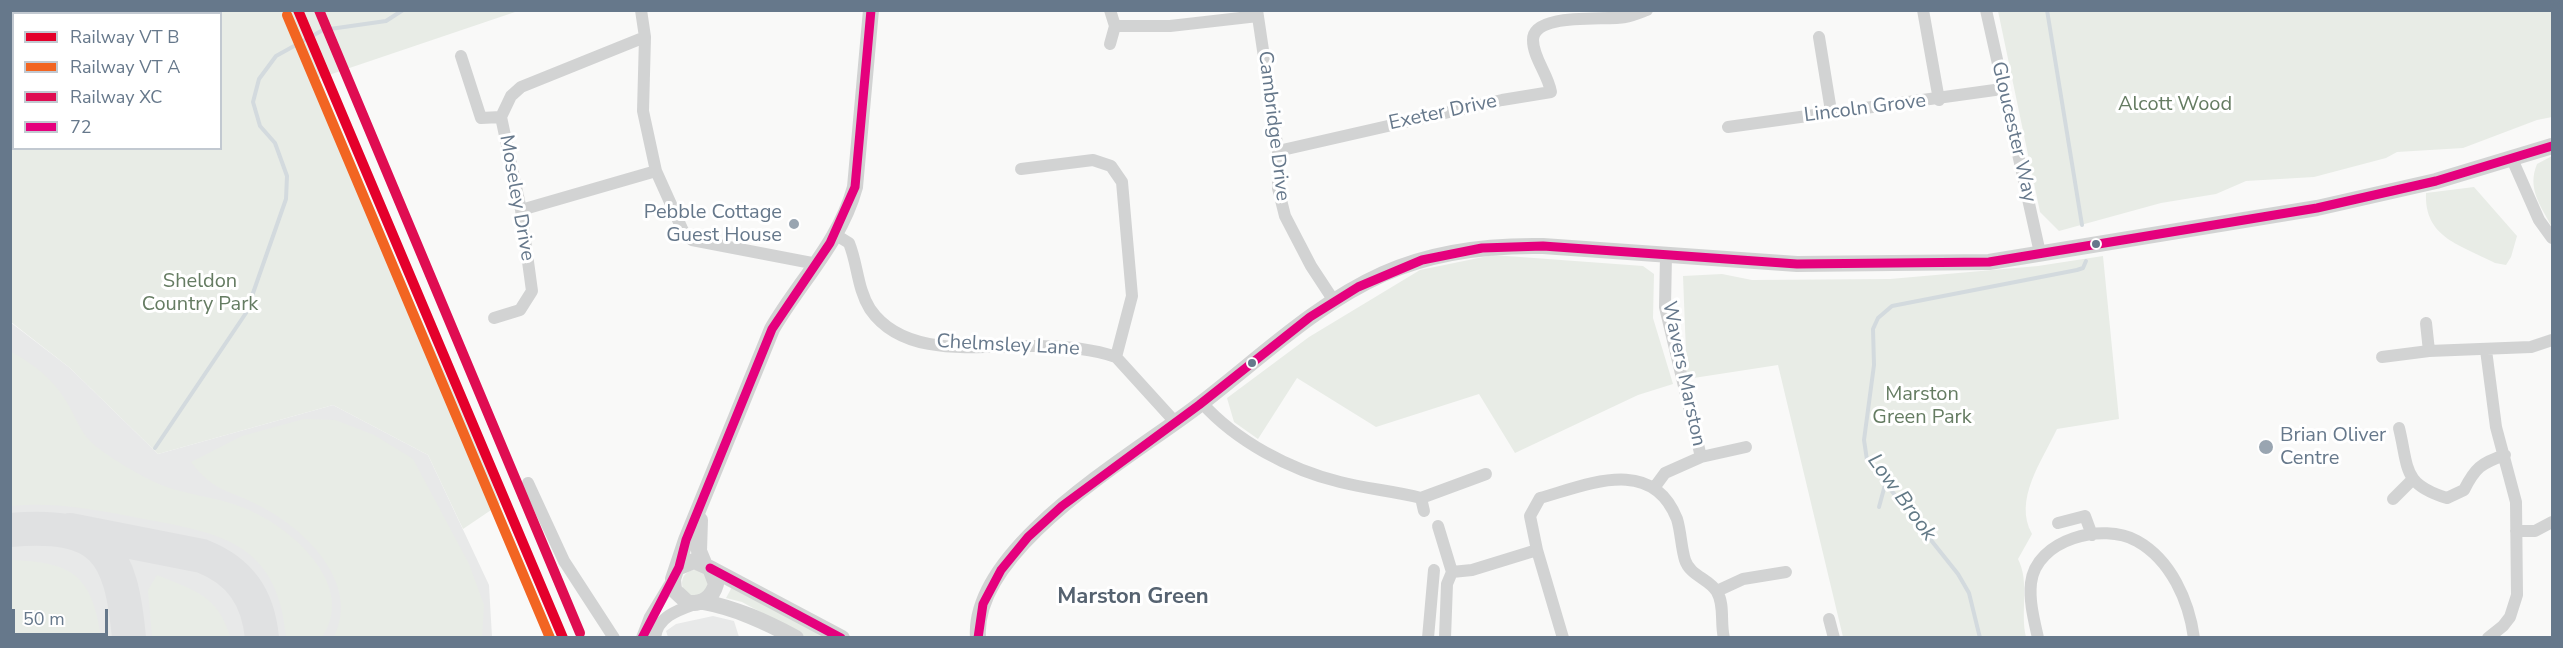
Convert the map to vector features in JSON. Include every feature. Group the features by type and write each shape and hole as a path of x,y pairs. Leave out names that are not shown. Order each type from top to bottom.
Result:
{"street":[{"path":"641,10 645,37 643,111 656,171 683,231 693,240 817,264"},
{"path":"642,638 650,617 676,573 686,540 772,329 786,304 836,235 848,213 855,187 872,10"},
{"path":"1110,10 1115,26 1110,44"},
{"name":"Exeter Drive","path":"1278,151 1382,126 1551,92 1542,63 1534,50 1533,37 1538,29 1549,22 1626,17 1647,10"},
{"path":"1923,10 1939,100"},
{"name":"Gloucester Way","path":"1986,10 2040,253"},
{"path":"1115,26 1170,26 1258,14"},
{"name":"Cambridge Drive","path":"1258,14 1278,151 1278,188 1285,216 1311,266 1334,301"},
{"name":"Moseley Drive","path":"494,318 520,310 532,291 521,210 501,117 511,96 521,87 645,37"},
{"path":"1819,37 1831,111"},
{"path":"461,56 482,118 501,117"},
{"name":"Lincoln Grove","path":"1728,127 1831,111 1872,109 1939,100 2002,89"},
{"path":"978,638 978,614 992,584 1047,518 1080,489 1176,423 1334,301 1360,285 1404,265 1435,255 1501,245 1797,264 1917,264 1961,260 1996,252 2019,255 2040,253 2317,208 2436,181 2553,146"},
{"path":"2512,159 2539,219 2553,238"},
{"path":"1021,169 1093,160 1111,166 1122,182 1132,296 1116,357 1176,423"},
{"path":"521,210 656,171"},
{"name":"Chelmsley Lane","path":"836,235 849,243 857,278 871,310 895,332 944,347 1080,348 1116,357"},
{"name":"Wavers Marston","path":"1666,255 1665,307 1701,457"},
{"path":"2426,323 2429,351"},
{"path":"2382,357 2429,351 2531,347 2553,340"},
{"path":"2486,350 2496,427 2516,502 2515,606 2503,626 2488,638"},
{"path":"1202,403 1225,426 1278,458 1325,478 1423,505 1486,474"},
{"path":"2399,428 2412,480 2426,491 2447,498 2464,490 2472,474 2484,462 2505,455"},
{"name":"Wavers Marston","path":"1654,488 1665,473 1701,457 1746,447"},
{"path":"1563,638 1537,550 1530,516 1540,498 1610,478 1635,481 1654,488 1668,502 1677,520 1688,567 1717,591 1721,602 1724,638"},
{"path":"2393,499 2412,480"},
{"path":"528,483 564,561 614,638"},
{"path":"655,638 661,623 673,611 711,596 716,584 699,551 698,532 702,504"},
{"path":"2058,523 2085,516 2092,535"},
{"path":"2516,531 2535,531 2553,522"},
{"path":"1438,526 1452,572 1447,584 1445,638"},
{"path":"2038,638 2031,598 2034,572 2042,558 2054,547 2075,538 2092,535 2124,536 2139,542 2152,554 2176,582 2191,617 2194,638"},
{"path":"1452,572 1472,570 1537,550"},
{"path":"676,573 694,561 707,566 842,638"},
{"path":"1428,638 1434,570"},
{"path":"1717,591 1743,579 1786,572"},
{"path":"676,573 678,596 688,603 722,605 776,633 796,638"},
{"path":"1829,619 1834,638"}],"shaded area":[{"path":"10,322 70,368 158,454 333,405 428,455 489,585 492,637 11,637"},
{"path":"713,616 734,621 739,637 668,637 666,631 676,624"}],"green space":[{"name":"Sheldon Country Park","path":"10,11 518,11 314,80 482,456 500,504 463,529 428,455 333,405 158,454 70,368 11,322"},
{"name":"Alcott Wood","path":"1998,11 2552,11 2552,117 2537,120 2463,148 2397,152 2386,158 2314,177 2246,181 2216,194 2161,203 2059,231 2040,212"},
{"path":"2552,156 2552,227 2536,196 2533,181 2537,164"},
{"path":"2474,187 2517,236 2511,257 2506,265 2495,263 2458,245 2438,230 2431,220 2426,193"},
{"path":"1493,255 1643,266 1654,274 1653,318 1673,384 1638,395 1515,453 1479,394 1376,427 1297,378 1258,439 1234,422 1227,398 1309,337 1420,270"},
{"name":"Marston Green Park","path":"2103,256 2119,419 2057,429 2037,467 2026,508 2027,521 2032,534 2018,559 2023,577 2026,637 1843,637 1778,365 1687,379 1683,276 1722,274 1752,280 1890,279 2038,266"},
{"path":"10,351 51,381 87,437 96,447 115,460 164,486 233,504 255,513 288,534 304,548 317,564 327,582 332,600 331,618 322,637 286,637 280,604 270,579 256,560 237,546 216,536 164,523 87,509 43,505 11,506"},
{"path":"304,419 335,420 374,435 413,459 469,564 484,605 482,637 334,637 340,617 340,597 334,578 324,560 310,543 277,516 215,485 191,462 242,436"},
{"path":"11,560 50,564 76,576 92,599 101,637 11,637"},
{"path":"695,570 704,574 708,583 704,592 695,596 686,592 682,583 686,574"},
{"path":"157,575 194,591 212,603 225,623 230,637 152,637 148,590"},
{"path":"732,587 827,637 806,637 742,602 726,598"}],"waterway":[{"path":"155,448 246,313 286,199 287,176 275,143 260,126 253,102 259,79 276,56 323,30 386,21 403,10"},
{"name":"Low Brook","path":"2047,10 2082,225"},
{"name":"Low Brook","path":"1980,638 1969,593 1958,574 1867,460 1864,440 1874,365 1873,329 1878,318 1892,306 2077,270 2083,268 2086,261"},
{"path":"1879,507 1885,485"}],"taxiway":[{"path":"10,530 67,531 86,538 101,548 112,563 120,583 129,638"},
{"path":"70,530 202,556 215,562 227,569 245,587 256,610 262,638"}],"transit line":[{"path":"298,10 563,638"},
{"name":"72","path":"642,638 679,567 686,540 772,329 830,243 855,187 871,10"},
{"path":"287,15 550,638"},
{"name":"72","path":"978,638 983,604 1001,570 1028,537 1062,506 1199,405 1310,317 1358,287 1422,260 1482,248 1543,246 1797,264 1989,262 2317,208 2436,181 2552,146"},
{"name":"72","path":"710,568 841,638"}],"rail line":[{"name":"XC","path":"319,10 580,633"}],"place":[{"name":"Pebble Cottage Guest House","path":"794,224"},
{"name":"Brian Oliver Centre","path":"2266,447"}],"district":[{"name":"Marston Green","path":"1133,598"}]}
